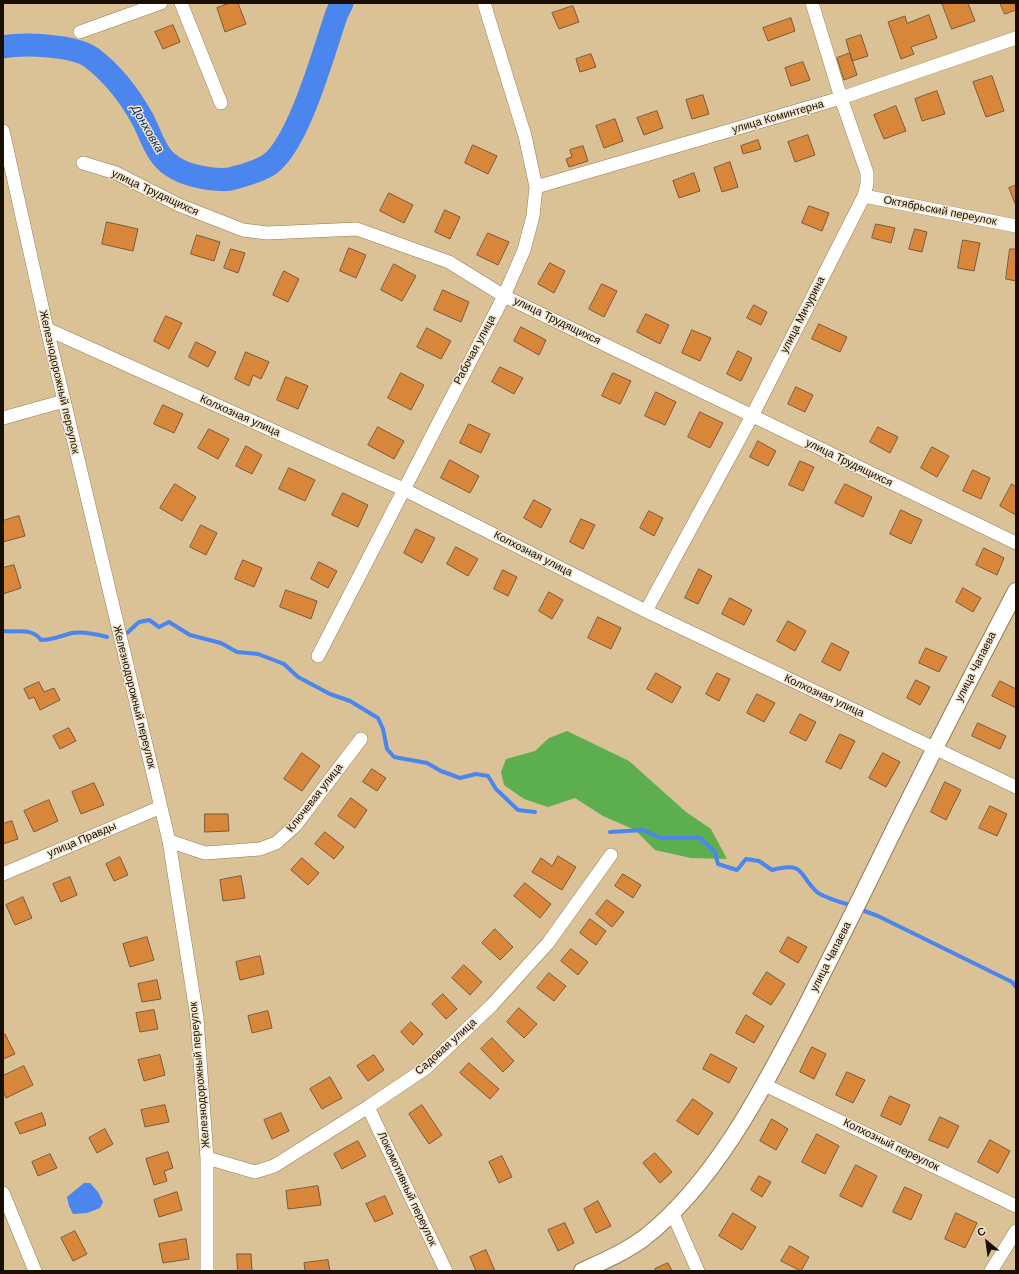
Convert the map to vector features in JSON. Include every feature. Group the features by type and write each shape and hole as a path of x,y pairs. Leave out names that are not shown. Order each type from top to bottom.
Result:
{"street":[{"path":"80,32 161,3"},
{"path":"181,3 221,103"},
{"name":"Рабочая улица","path":"318,656 504,296 524,250 533,216 536,187 525,136 484,3"},
{"name":"улица Мичурина","path":"646,611 752,416 864,196 867,184 867,173 841,98 812,3"},
{"name":"улица Коминтерна","path":"536,187 841,98 1016,38"},
{"name":"Железнодорожный переулок","path":"3,131 47,329 168,841 197,1018 207,1158 207,1271"},
{"name":"улица Трудящихся","path":"83,163 116,173 179,205 243,230 267,233 357,229 450,262 504,296 1016,543"},
{"name":"Октябрьский переулок","path":"864,196 1016,226"},
{"name":"Колхозная улица","path":"47,329 403,489 646,611 1016,788"},
{"path":"3,418 64,401"},
{"name":"улица Чапаева","path":"582,1271 627,1249 643,1238 672,1212 694,1188 724,1148 765,1085 854,913 934,748 1016,591"},
{"name":"Ключевая улица","path":"168,841 205,853 260,849 276,843 295,826 361,738"},
{"name":"улица Правды","path":"3,874 161,807"},
{"name":"Садовая улица","path":"207,1158 255,1172 274,1166 368,1107 426,1068 492,1005 548,943 611,855"},
{"name":"Колхозный переулок","path":"765,1085 1016,1206"},
{"name":"Локомотивный переулок","path":"368,1107 446,1271"},
{"path":"3,1193 35,1271"},
{"path":"672,1212 698,1271"},
{"path":"991,1271 1016,1231"}],"green space":[{"path":"567,731 629,761 686,812 711,829 727,859 691,858 655,850 635,830 603,816 575,798 548,807 524,799 504,785 501,772 506,759 535,751 549,738"}],"water":[{"path":"84,1183 90,1183 98,1192 103,1202 100,1208 87,1213 73,1214 67,1197"}],"building":[{"path":"230,3 238,3 246,24 225,32 217,8"},
{"path":"942,3 968,3 975,21 952,29"},
{"path":"1000,3 1016,3 1016,10 1005,14"},
{"path":"573,6 579,22 559,29 552,13"},
{"path":"929,15 937,38 911,47 914,54 901,59 888,22 905,16 907,23"},
{"path":"791,18 795,31 768,41 763,28"},
{"path":"173,25 180,42 163,49 155,32"},
{"path":"861,35 868,56 852,61 846,40"},
{"path":"850,53 857,75 844,80 837,58"},
{"path":"591,54 596,67 580,72 576,59"},
{"path":"803,62 810,80 791,86 785,68"},
{"path":"992,76 1004,111 986,117 973,82"},
{"path":"937,91 945,114 922,121 915,99"},
{"path":"703,95 709,114 692,119 686,100"},
{"path":"896,106 906,131 884,139 874,115"},
{"path":"657,111 663,128 644,135 637,118"},
{"path":"615,119 623,141 604,148 596,126"},
{"path":"808,135 815,155 795,162 788,142"},
{"path":"758,140 761,149 743,154 741,146"},
{"path":"473,145 497,156 488,174 465,163"},
{"path":"583,146 588,161 569,167 566,159 572,157 570,150"},
{"path":"730,162 738,187 722,192 714,168"},
{"path":"694,173 700,191 679,198 673,181"},
{"path":"1016,185 1016,206 1009,188"},
{"path":"389,193 413,205 404,223 380,211"},
{"path":"809,206 829,213 822,231 802,223"},
{"path":"445,210 460,217 450,239 435,232"},
{"path":"107,222 138,229 133,251 102,244"},
{"path":"876,224 895,228 891,243 872,238"},
{"path":"915,229 927,232 922,252 909,249"},
{"path":"488,233 509,242 498,265 477,255"},
{"path":"197,235 220,242 214,261 191,254"},
{"path":"963,240 980,243 974,271 958,268"},
{"path":"349,248 366,255 356,278 340,271"},
{"path":"231,249 245,253 238,273 224,268"},
{"path":"1010,249 1016,249 1016,281 1006,279"},
{"path":"550,263 565,271 554,293 538,284"},
{"path":"394,264 416,276 402,301 381,290"},
{"path":"284,271 299,279 288,302 273,295"},
{"path":"602,284 617,291 604,317 589,309"},
{"path":"443,290 469,302 461,322 434,310"},
{"path":"754,305 767,312 761,325 747,318"},
{"path":"646,314 669,325 660,344 637,332"},
{"path":"166,316 182,323 169,349 154,341"},
{"path":"819,324 847,337 840,352 812,339"},
{"path":"521,327 546,340 539,355 514,341"},
{"path":"427,328 451,341 441,359 417,347"},
{"path":"692,330 711,338 700,361 682,353"},
{"path":"196,342 216,352 208,367 189,357"},
{"path":"738,351 752,358 741,381 727,374"},
{"path":"246,352 269,362 261,379 253,375 249,386 235,379"},
{"path":"500,367 523,378 514,394 492,382"},
{"path":"401,373 424,385 411,410 388,398"},
{"path":"613,373 631,381 620,404 602,396"},
{"path":"286,377 308,386 298,409 277,400"},
{"path":"796,387 813,395 805,412 788,404"},
{"path":"656,392 676,402 665,425 645,416"},
{"path":"163,405 183,414 174,433 154,424"},
{"path":"700,412 723,423 710,448 688,437"},
{"path":"469,424 490,434 481,453 460,443"},
{"path":"378,427 404,441 394,459 368,445"},
{"path":"878,427 898,437 890,453 870,442"},
{"path":"209,429 229,439 218,459 198,448"},
{"path":"758,441 776,451 768,466 750,457"},
{"path":"246,446 262,455 252,474 236,466"},
{"path":"932,447 949,456 937,477 921,468"},
{"path":"450,460 479,476 470,493 441,478"},
{"path":"800,461 814,467 803,491 789,485"},
{"path":"289,468 315,480 305,501 279,489"},
{"path":"973,470 990,478 981,499 963,491"},
{"path":"175,484 196,497 182,521 160,508"},
{"path":"845,484 872,497 863,517 835,503"},
{"path":"1012,484 1016,487 1016,515 1000,506"},
{"path":"343,493 368,505 358,527 332,515"},
{"path":"534,500 551,509 541,528 524,518"},
{"path":"901,510 922,520 911,544 890,534"},
{"path":"649,511 663,518 654,536 640,528"},
{"path":"19,516 25,536 3,542 3,521"},
{"path":"581,519 595,525 583,549 570,542"},
{"path":"201,525 217,533 206,555 190,547"},
{"path":"416,529 435,538 422,563 404,553"},
{"path":"456,547 478,559 468,576 447,564"},
{"path":"984,548 1004,558 997,575 976,565"},
{"path":"243,560 262,568 254,587 235,579"},
{"path":"319,562 337,571 328,588 311,579"},
{"path":"14,565 21,588 3,594 3,568"},
{"path":"699,569 712,576 698,604 685,598"},
{"path":"503,570 517,577 508,596 494,589"},
{"path":"963,588 981,598 973,612 956,602"},
{"path":"286,590 317,601 311,619 280,607"},
{"path":"549,592 563,600 552,619 539,611"},
{"path":"730,598 752,610 744,625 722,614"},
{"path":"598,617 621,628 611,649 588,638"},
{"path":"788,621 806,631 795,651 777,641"},
{"path":"832,643 849,652 840,671 822,662"},
{"path":"926,648 947,657 939,672 919,663"},
{"path":"656,673 681,687 672,703 647,689"},
{"path":"717,673 730,679 719,701 706,694"},
{"path":"916,680 930,687 920,705 907,698"},
{"path":"1000,681 1016,689 1016,708 992,696"},
{"path":"39,682 44,692 54,688 60,700 40,710 34,697 29,699 24,689"},
{"path":"757,694 775,703 764,722 747,713"},
{"path":"800,714 816,722 806,741 790,733"},
{"path":"978,723 1006,736 1000,749 972,736"},
{"path":"69,728 76,741 60,749 53,736"},
{"path":"840,734 855,741 841,769 826,762"},
{"path":"302,753 320,766 302,791 284,779"},
{"path":"883,753 900,762 886,787 869,778"},
{"path":"372,769 386,778 377,791 363,782"},
{"path":"945,782 961,790 946,820 931,812"},
{"path":"94,783 104,805 81,814 72,792"},
{"path":"351,798 367,810 355,828 338,816"},
{"path":"49,800 58,821 34,832 24,811"},
{"path":"990,806 1007,814 997,836 979,828"},
{"path":"205,814 228,814 229,831 205,832"},
{"path":"12,821 18,839 3,844 3,824"},
{"path":"325,832 344,847 334,859 315,844"},
{"path":"558,856 576,867 562,890 532,872 541,858 552,866"},
{"path":"120,857 128,875 114,881 106,864"},
{"path":"302,858 319,873 308,885 291,870"},
{"path":"623,874 641,885 633,898 615,886"},
{"path":"241,876 245,898 223,901 220,880"},
{"path":"70,877 77,895 61,902 53,884"},
{"path":"525,883 551,904 540,918 514,896"},
{"path":"23,897 32,918 15,925 6,905"},
{"path":"607,900 624,912 612,927 596,914"},
{"path":"590,919 606,931 596,945 580,933"},
{"path":"495,929 513,947 500,960 482,943"},
{"path":"147,937 154,960 130,967 123,944"},
{"path":"788,937 807,947 798,963 780,952"},
{"path":"571,949 588,962 578,975 561,961"},
{"path":"260,956 264,974 240,980 236,962"},
{"path":"464,965 482,982 470,995 452,978"},
{"path":"767,972 785,984 771,1005 753,994"},
{"path":"549,973 566,986 554,1001 537,988"},
{"path":"157,980 161,999 142,1002 138,984"},
{"path":"443,994 457,1009 446,1019 432,1004"},
{"path":"519,1008 537,1024 524,1038 507,1022"},
{"path":"154,1010 158,1029 140,1032 136,1013"},
{"path":"268,1011 272,1028 252,1033 248,1016"},
{"path":"746,1015 764,1026 754,1043 736,1033"},
{"path":"411,1022 423,1034 413,1045 401,1032"},
{"path":"5,1034 15,1054 3,1059 3,1035"},
{"path":"492,1038 514,1061 503,1072 481,1049"},
{"path":"812,1047 826,1054 814,1079 800,1072"},
{"path":"711,1054 737,1068 729,1083 703,1069"},
{"path":"160,1055 165,1075 144,1081 138,1060"},
{"path":"374,1055 384,1070 368,1081 357,1066"},
{"path":"469,1063 499,1089 490,1099 460,1073"},
{"path":"24,1066 33,1085 6,1098 3,1091 3,1076"},
{"path":"847,1072 865,1080 853,1103 836,1095"},
{"path":"330,1077 342,1098 322,1109 310,1089"},
{"path":"890,1096 910,1105 901,1125 881,1116"},
{"path":"693,1099 713,1113 698,1135 677,1121"},
{"path":"165,1105 169,1122 145,1127 141,1110"},
{"path":"422,1105 442,1135 429,1144 409,1114"},
{"path":"42,1113 46,1125 20,1134 15,1123"},
{"path":"281,1113 289,1131 272,1139 264,1120"},
{"path":"940,1117 959,1126 948,1148 929,1140"},
{"path":"772,1119 788,1129 776,1150 760,1141"},
{"path":"105,1129 113,1144 97,1153 89,1138"},
{"path":"817,1134 839,1146 825,1174 802,1162"},
{"path":"990,1140 1010,1151 998,1173 978,1162"},
{"path":"358,1141 366,1156 342,1169 334,1154"},
{"path":"168,1152 173,1168 164,1171 167,1181 154,1185 146,1159"},
{"path":"655,1153 672,1172 660,1183 643,1163"},
{"path":"50,1154 57,1168 38,1176 32,1162"},
{"path":"502,1156 512,1177 499,1183 489,1162"},
{"path":"856,1165 877,1176 862,1207 840,1196"},
{"path":"759,1176 771,1182 762,1197 751,1190"},
{"path":"318,1186 321,1205 288,1209 286,1191"},
{"path":"905,1187 922,1195 911,1220 893,1212"},
{"path":"177,1192 182,1210 159,1217 154,1200"},
{"path":"385,1196 393,1214 375,1222 366,1204"},
{"path":"598,1201 611,1226 596,1233 584,1209"},
{"path":"733,1213 756,1227 742,1250 719,1236"},
{"path":"956,1213 977,1223 965,1248 945,1239"},
{"path":"565,1223 574,1243 558,1251 548,1230"},
{"path":"75,1231 87,1254 73,1261 61,1238"},
{"path":"186,1239 189,1259 163,1263 159,1244"},
{"path":"790,1246 809,1257 801,1271 781,1261"},
{"path":"486,1250 495,1271 476,1271 470,1257"},
{"path":"237,1254 251,1254 252,1271 238,1271"},
{"path":"328,1260 330,1271 305,1271 304,1263"},
{"path":"668,1263 672,1271 656,1271 655,1269"}],"waterway":[{"name":"Донховка","path":"3,47 23,45 49,46 74,50 92,58 114,78 132,101 157,150 166,161 178,170 192,175 208,178 230,179 266,167 281,152 301,116 310,94 337,13 342,3"},
{"path":"127,633 139,622 149,620 159,627 169,622 190,635 221,643 237,652 258,654 284,664 298,677 330,694 350,701 378,718 383,729 387,749 394,757 427,763 441,771 460,778 476,774 488,776 496,789 518,810 535,812"},
{"path":"3,631 24,631 33,633 41,640 53,639 76,632 90,633 107,637"},
{"path":"610,832 643,830 661,838 700,838 715,852 718,864 737,870 746,859 759,861 772,870 791,867 800,871 811,886 820,894 853,906"},
{"path":"859,909 878,916 1012,982 1016,987"}]}
